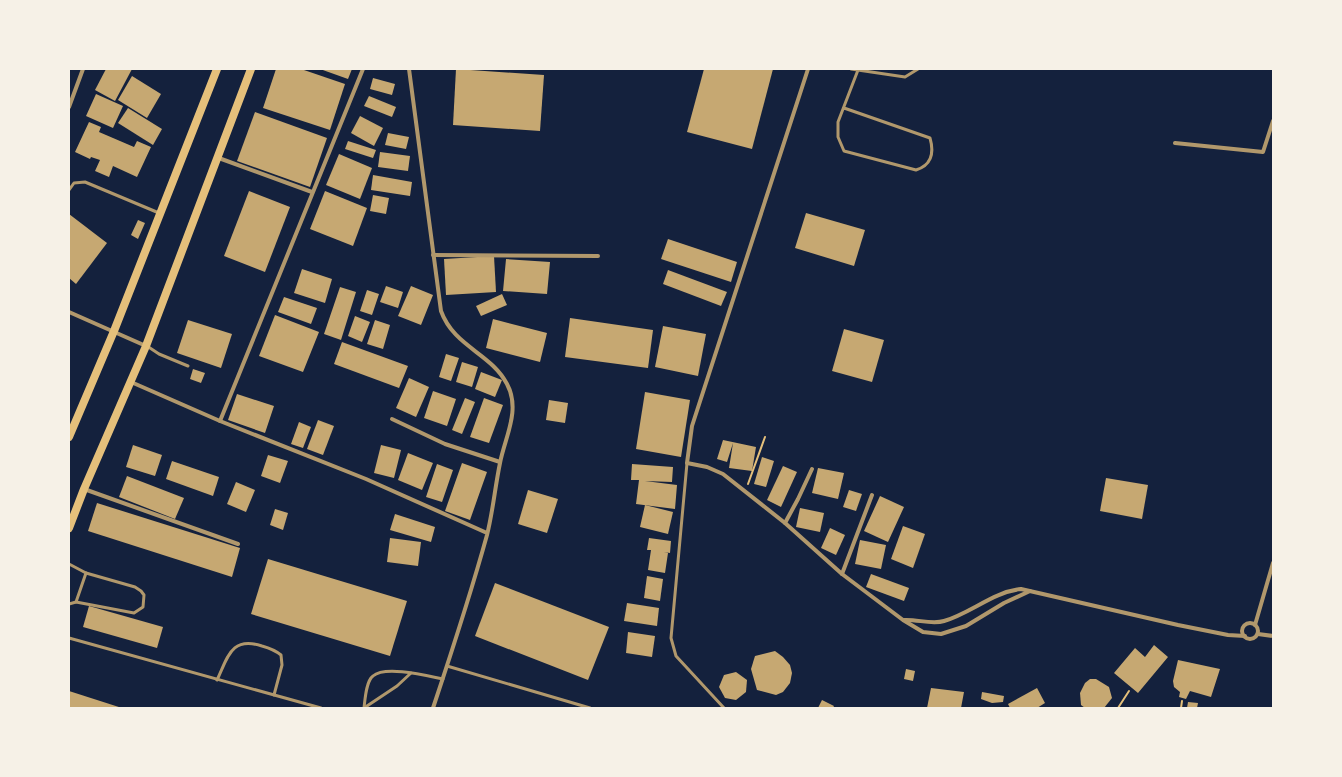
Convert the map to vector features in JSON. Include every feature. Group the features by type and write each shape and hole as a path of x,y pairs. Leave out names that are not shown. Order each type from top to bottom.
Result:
{"main road":[{"path":"69,528 84,489 146,346 250,69"},
{"path":"69,437 114,331 215,70"}],"street":[{"path":"69,107 83,69"},
{"path":"220,421 363,69"},
{"path":"409,69 441,311 444,320 458,339 493,366 507,384 513,401 512,418 500,462 487,533 433,708"},
{"path":"808,69 692,426 687,463 723,474 785,523 842,574 904,620 923,632 941,634 966,626 1004,603 1030,591"},
{"path":"1175,143 1263,152 1273,121"},
{"path":"216,157 312,192"},
{"path":"433,255 598,256"},
{"path":"69,312 146,346"},
{"path":"131,382 220,421 366,479 487,533"},
{"path":"392,419 445,444 500,462"},
{"path":"785,523 812,469"},
{"path":"84,489 238,544"},
{"path":"842,574 872,495"},
{"path":"1258,634 1258,629 1255,624 1273,563"},
{"path":"904,620 943,622 1010,590 1021,589 1228,635 1252,638 1258,634 1273,636"},
{"path":"1245,636 1243,631 1244,626 1250,623 1255,624"}],"lane":[{"path":"851,69 905,77 918,69"},
{"path":"844,108 930,138 933,148 931,158 925,168 916,170 844,151 838,137 838,122 858,70"},
{"path":"69,190 74,183 85,182 160,213"},
{"path":"146,346 158,354 188,366"},
{"path":"687,463 671,638 676,656 724,708"},
{"path":"69,564 86,574 135,587 141,591 144,596 143,607 134,613 76,602 69,604"},
{"path":"76,602 86,574"},
{"path":"69,638 321,708"},
{"path":"217,680 233,647 238,644 250,642 276,651 281,655 282,665 274,695"},
{"path":"447,666 590,708"},
{"path":"411,673 397,686 364,708 370,680 373,675 383,672 411,673 443,679"}],"path":[{"path":"745,492 764,438"},
{"path":"1118,708 1129,691"},
{"path":"1181,708 1182,701"}],"building":[{"path":"106,69 132,69 115,101 95,90"},
{"path":"276,69 301,69 345,84 330,130 263,108"},
{"path":"320,69 352,69 348,79"},
{"path":"456,69 544,75 540,131 453,125"},
{"path":"704,69 773,69 752,149 687,132"},
{"path":"132,76 161,94 147,118 118,100"},
{"path":"373,78 395,84 392,95 370,89"},
{"path":"96,94 123,106 113,128 86,116"},
{"path":"369,96 396,107 392,117 364,106"},
{"path":"128,108 162,129 153,145 118,123"},
{"path":"255,112 327,138 310,187 237,161"},
{"path":"360,116 383,128 374,146 351,133"},
{"path":"89,122 101,127 99,132 134,147 137,141 151,147 137,177 113,166 109,177 95,171 100,160 91,157 90,159 75,152"},
{"path":"388,133 409,137 406,149 385,145"},
{"path":"348,141 376,150 373,158 345,149"},
{"path":"380,152 410,156 408,171 378,167"},
{"path":"339,154 372,168 360,199 326,185"},
{"path":"373,175 412,182 410,196 371,190"},
{"path":"249,191 290,207 265,272 224,256"},
{"path":"325,191 367,208 353,246 310,229"},
{"path":"373,195 389,198 386,214 370,211"},
{"path":"806,213 865,230 854,266 795,248"},
{"path":"69,214 107,243 76,284 69,278"},
{"path":"138,220 145,223 138,239 131,235"},
{"path":"668,239 737,262 731,282 661,259"},
{"path":"494,256 496,292 446,295 444,259"},
{"path":"506,259 550,262 547,294 503,291"},
{"path":"302,269 332,279 325,303 294,293"},
{"path":"668,270 727,292 721,306 663,284"},
{"path":"386,286 403,292 398,308 380,302"},
{"path":"411,286 433,295 421,325 398,316"},
{"path":"340,287 356,292 341,340 324,334"},
{"path":"367,290 379,294 372,315 360,311"},
{"path":"502,294 507,305 481,316 476,306"},
{"path":"284,297 317,308 311,324 278,312"},
{"path":"275,315 319,332 303,372 259,356"},
{"path":"355,316 370,322 362,342 348,336"},
{"path":"570,318 653,330 648,368 565,357"},
{"path":"493,319 547,333 540,362 486,348"},
{"path":"188,320 232,334 221,368 177,353"},
{"path":"375,320 390,325 383,349 367,344"},
{"path":"663,326 706,334 698,376 655,367"},
{"path":"844,329 884,340 872,382 832,371"},
{"path":"342,342 408,366 399,388 334,364"},
{"path":"446,354 459,358 451,381 439,377"},
{"path":"462,362 478,367 472,387 456,382"},
{"path":"193,369 205,373 201,383 190,379"},
{"path":"481,372 502,380 495,397 475,389"},
{"path":"409,378 429,387 416,417 396,408"},
{"path":"433,391 456,399 447,426 424,418"},
{"path":"645,392 690,400 681,457 636,449"},
{"path":"237,394 274,406 265,433 228,420"},
{"path":"465,398 475,402 462,434 452,430"},
{"path":"484,398 503,405 489,443 470,437"},
{"path":"549,400 568,403 565,423 546,420"},
{"path":"318,420 334,426 323,455 307,449"},
{"path":"299,422 311,427 303,448 291,444"},
{"path":"723,440 756,447 752,471 729,468 733,443 727,462 717,459"},
{"path":"133,445 162,455 155,476 126,467"},
{"path":"381,445 401,450 394,478 374,473"},
{"path":"408,453 433,463 422,490 398,480"},
{"path":"268,455 288,461 280,483 261,476"},
{"path":"762,457 774,461 766,487 754,484"},
{"path":"172,461 219,477 213,496 166,479"},
{"path":"462,463 487,472 470,520 445,511"},
{"path":"437,464 453,470 442,502 426,497"},
{"path":"632,464 673,467 672,482 645,481 677,485 675,509 636,504 639,480 631,480"},
{"path":"783,466 797,472 781,507 767,500"},
{"path":"818,468 844,473 838,499 812,493"},
{"path":"127,476 184,498 175,519 119,497"},
{"path":"1106,478 1148,485 1142,519 1100,511"},
{"path":"236,482 255,490 246,512 227,504"},
{"path":"528,490 558,499 547,533 518,524"},
{"path":"849,490 862,494 856,511 843,507"},
{"path":"880,496 904,507 888,542 864,531"},
{"path":"97,503 240,548 232,577 88,531"},
{"path":"645,505 673,512 668,534 640,527"},
{"path":"800,508 824,513 820,532 796,527"},
{"path":"275,509 288,513 283,530 270,525"},
{"path":"395,514 435,527 431,542 390,530"},
{"path":"903,526 925,534 913,568 891,559"},
{"path":"830,528 845,535 836,555 821,548"},
{"path":"390,538 421,542 418,566 387,562"},
{"path":"649,538 671,541 670,553 664,552 668,553 665,573 648,570 651,550 647,550"},
{"path":"860,540 886,545 881,569 855,564"},
{"path":"268,559 407,601 390,656 251,614"},
{"path":"871,574 909,588 904,601 866,587"},
{"path":"647,576 663,579 660,601 644,598"},
{"path":"495,583 609,627 588,680 475,636"},
{"path":"627,603 659,608 657,626 624,621"},
{"path":"89,606 163,627 157,648 83,627"},
{"path":"628,632 655,636 652,657 626,653"},
{"path":"1154,645 1168,657 1138,693 1114,673 1135,648 1145,657"},
{"path":"775,651 790,665 792,673 790,683 783,692 776,695 757,690 751,669 755,656"},
{"path":"1178,660 1220,669 1211,697 1190,691 1186,699 1179,697 1180,692 1174,687 1173,681"},
{"path":"906,669 915,671 913,681 904,679"},
{"path":"736,672 747,680 746,692 736,700 725,698 719,687 724,675"},
{"path":"1090,679 1096,679 1109,687 1112,698 1104,708 1085,708 1081,705 1080,693 1085,683"},
{"path":"931,688 964,692 961,708 927,708"},
{"path":"1037,688 1045,703 1037,708 1010,708 1008,704"},
{"path":"69,691 122,708 69,708"},
{"path":"982,692 1004,696 1003,702 992,703 981,699"},
{"path":"822,700 834,706 833,708 818,708"},
{"path":"1188,702 1198,703 1197,708 1187,708"}]}
